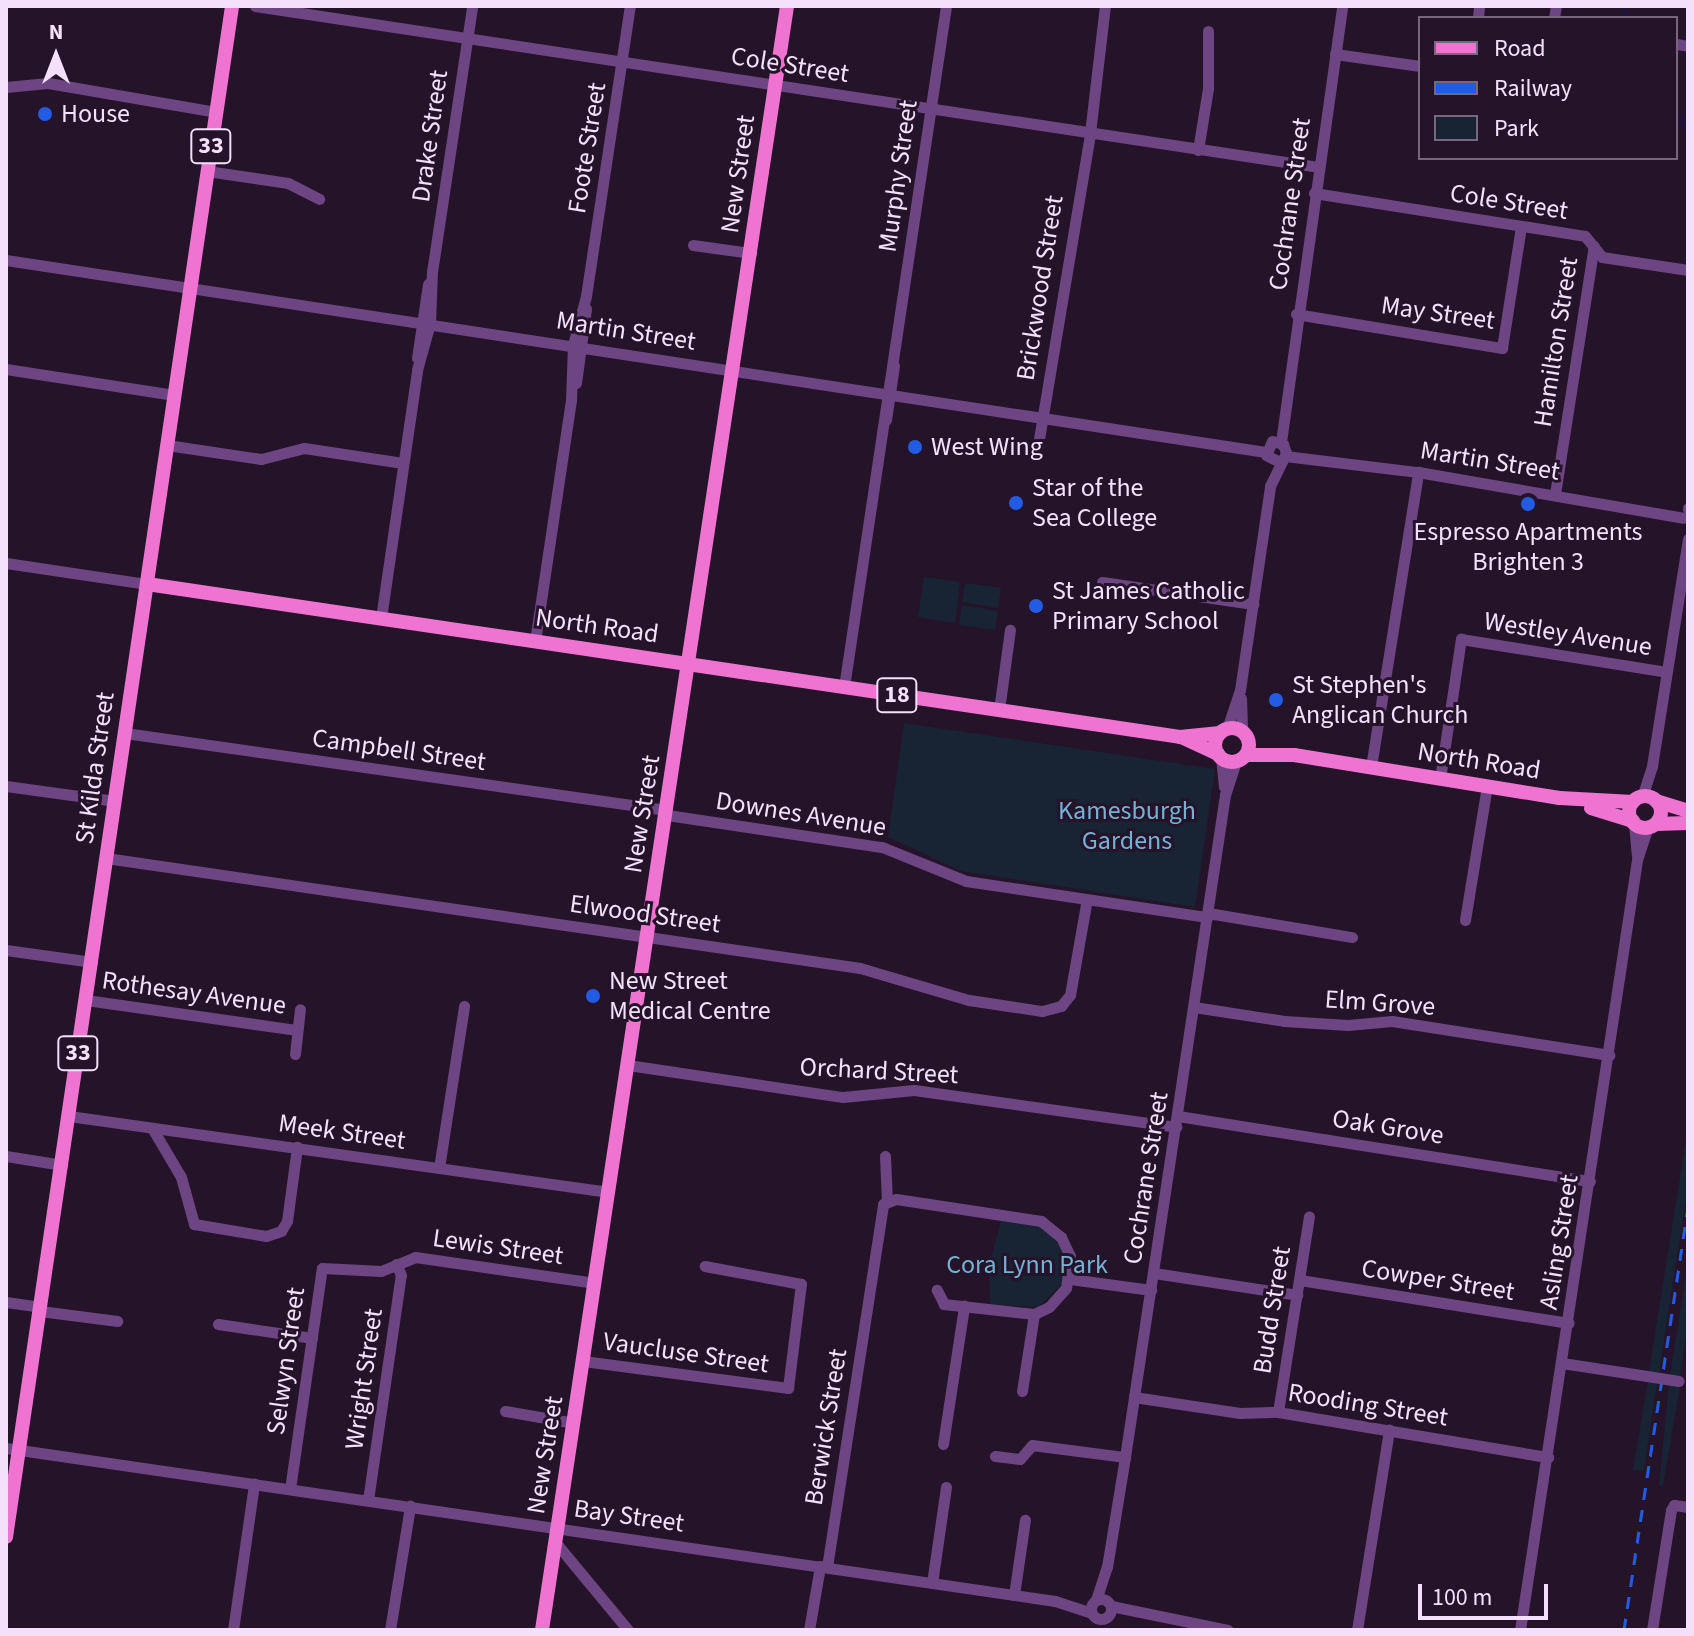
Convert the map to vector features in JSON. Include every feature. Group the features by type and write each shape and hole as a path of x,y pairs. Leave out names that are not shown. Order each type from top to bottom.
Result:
{"main road":[{"name":"St Kilda Street","path":"6,1537 13,1450 40,1309 62,1165 232,6"},
{"name":"New Street","path":"542,1630 787,6"},
{"name":"North Road","path":"147,584 1180,737 1223,731"},
{"name":"18","path":"1223,731 1245,736"},
{"path":"1219,756 1223,731"},
{"name":"North Road","path":"1245,736 1294,755"},
{"path":"1241,758 1245,736"},
{"name":"North Road","path":"1180,737 1219,756"},
{"name":"North Road","path":"1241,758 1294,755 1560,798 1643,824 1688,823"},
{"name":"18","path":"1219,756 1241,758"},
{"name":"North Road","path":"1560,798 1646,799 1688,811"},
{"path":"1646,799 1661,809 1643,824 1646,799"}],"street":[{"name":"Cole Street","path":"255,6 1318,167"},
{"name":"Drake Street","path":"381,618 472,6"},
{"name":"Foote Street","path":"535,641 630,6"},
{"name":"Murphy Street","path":"844,687 946,6"},
{"name":"Brickwood Street","path":"1038,445 1105,6"},
{"name":"Cochrane Street","path":"1223,731 1240,690 1342,6"},
{"path":"1198,150 1208,88 1208,31"},
{"path":"1335,54 1418,66"},
{"path":"6,87 48,83 216,112"},
{"path":"207,171 288,183 319,199"},
{"name":"Cole Street","path":"1314,193 1585,236 1602,257 1688,270"},
{"name":"May Street","path":"1296,314 1502,348 1521,227"},
{"path":"693,245 751,253"},
{"name":"Hamilton Street","path":"1555,494 1594,245"},
{"name":"Martin Street","path":"6,260 1686,514"},
{"path":"6,369 174,395"},
{"path":"167,445 261,459 304,448 403,463"},
{"path":"1371,767 1418,472"},
{"path":"1646,799 1687,541 1686,514"},
{"name":"North Road","path":"6,563 147,584"},
{"path":"1102,582 1253,604"},
{"path":"999,710 1010,630"},
{"name":"Westley Avenue","path":"1440,779 1461,639 1666,672"},
{"name":"Cochrane Street","path":"1240,690 1245,736"},
{"name":"Campbell Street","path":"125,733 667,812"},
{"name":"Cochrane Street","path":"1219,756 1225,795"},
{"name":"Cochrane Street","path":"1093,1630 1101,1611 1225,795 1241,758"},
{"path":"6,786 115,801"},
{"path":"1465,920 1487,786"},
{"name":"Downes Avenue","path":"667,812 882,847 966,881 1352,937"},
{"name":"Asling Street","path":"1520,1630 1643,824"},
{"name":"Elwood Street","path":"106,858 860,968 969,1000 1050,1011 1070,995 1087,899"},
{"path":"6,950 92,962"},
{"name":"Rothesay Avenue","path":"86,1000 296,1030"},
{"path":"439,1168 464,1006"},
{"name":"Elm Grove","path":"1194,1007 1295,1022 1392,1021 1609,1055"},
{"name":"Rothesay Avenue","path":"295,1054 300,1009"},
{"name":"Orchard Street","path":"628,1065 843,1097 914,1090 1177,1121"},
{"name":"Meek Street","path":"69,1116 609,1192"},
{"name":"Oak Grove","path":"1177,1121 1590,1181"},
{"path":"152,1128 181,1177 194,1224 266,1236 281,1231 287,1221 297,1147"},
{"path":"6,1156 62,1165"},
{"name":"Berwick Street","path":"809,1630 824,1566 887,1201 885,1156"},
{"path":"887,1201 1041,1221 1065,1244 1070,1276 1057,1300 1034,1314 944,1304 937,1290"},
{"name":"Budd Street","path":"1278,1412 1309,1216"},
{"name":"Lewis Street","path":"396,1264 415,1257 595,1283"},
{"name":"Selwyn Street","path":"290,1489 322,1268 381,1271 396,1264"},
{"name":"Wright Street","path":"368,1500 401,1275 396,1264"},
{"name":"Vaucluse Street","path":"583,1361 782,1390 791,1383 803,1287 790,1279 705,1266"},
{"path":"1070,1276 1297,1295"},
{"name":"Cowper Street","path":"1300,1280 1569,1323"},
{"path":"6,1302 117,1321"},
{"path":"943,1444 964,1306"},
{"path":"1022,1391 1034,1314"},
{"path":"218,1324 312,1338"},
{"path":"1562,1363 1683,1380"},
{"name":"Rooding Street","path":"1134,1397 1240,1413 1278,1412 1548,1457"},
{"path":"505,1411 574,1423"},
{"path":"1357,1630 1389,1430"},
{"path":"995,1456 1020,1459 1032,1445 1125,1457"},
{"name":"Bay Street","path":"13,1450 410,1506 557,1535 824,1566 1228,1630"},
{"path":"233,1630 254,1484"},
{"path":"932,1583 946,1487"},
{"path":"1652,1630 1671,1510 1674,1505 1688,1507"},
{"path":"390,1630 410,1506"},
{"path":"1014,1595 1025,1520"},
{"path":"557,1535 580,1572 628,1630"},
{"path":"552,1567 580,1572"}],"green space":[{"path":"924,577 960,582 955,623 918,617"},
{"path":"965,583 1001,588 998,608 962,602"},
{"path":"962,605 998,611 995,630 959,625"},
{"name":"Kamesburgh Gardens","path":"904,723 1215,769 1195,907 961,871 888,837"},
{"path":"1688,1127 1688,1185 1659,1373 1649,1371"},
{"name":"Cora Lynn Park","path":"1001,1220 1039,1226 1055,1237 1064,1254 1062,1284 1038,1307 990,1305 989,1267"},
{"path":"1688,1262 1688,1320 1680,1376 1670,1375"},
{"path":"1648,1380 1657,1382 1644,1471 1633,1470"},
{"path":"1669,1384 1680,1386 1663,1486 1659,1485"}],"waterway":[{"path":"1622,6 1626,16"},
{"path":"1678,116 1688,133"}],"railway":[{"path":"1624,1630 1688,1206"}],"place":[{"name":"House","path":"45,114"},
{"name":"West Wing","path":"915,447"},
{"name":"Star of the Sea College","path":"1016,503"},
{"name":"Espresso Apartments Brighten 3","path":"1528,504"},
{"name":"St James Catholic Primary School","path":"1036,606"},
{"name":"St Stephen's Anglican Church","path":"1276,700"},
{"name":"New Street Medical Centre","path":"593,996"}]}
